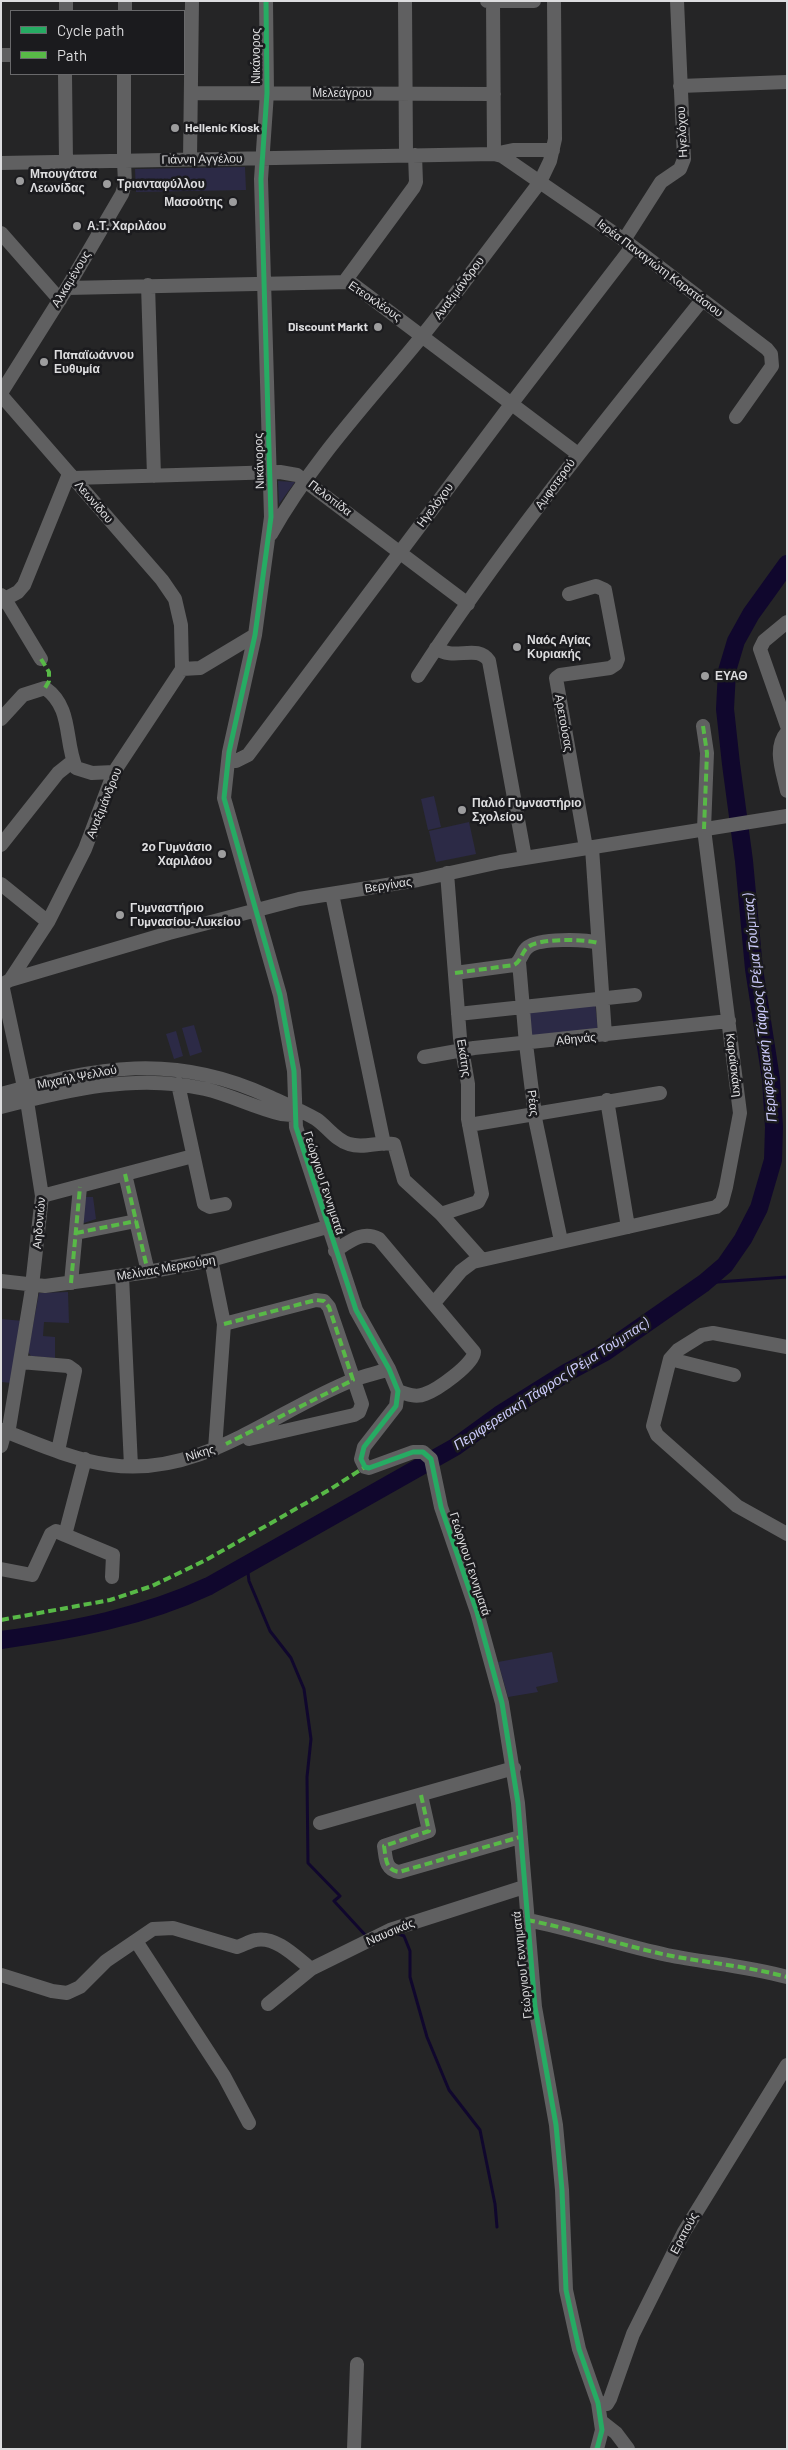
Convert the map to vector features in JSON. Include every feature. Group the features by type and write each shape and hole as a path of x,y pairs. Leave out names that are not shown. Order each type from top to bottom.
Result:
{"street":[{"path":"190,159 191,93 187,53 192,1"},
{"name":"Νικάνορος","path":"255,911 226,812 224,794 229,752 255,635 271,517 261,180 267,93 266,1"},
{"path":"345,281 416,182 410,155 405,93 404,1"},
{"path":"487,1 534,1"},
{"path":"493,1 494,154"},
{"name":"Αναξιμάνδρου","path":"268,540 306,479 423,335 540,182 553,150 556,128 554,1"},
{"name":"Ηγελόχου","path":"236,761 248,755 512,403 628,243 661,182 670,174 677,172 683,164 677,1"},
{"path":"65,75 66,162"},
{"name":"Αλκαμένους","path":"1,394 122,194 125,184 124,75"},
{"path":"680,86 787,82"},
{"name":"Μελεάγρου","path":"191,93 494,94"},
{"name":"Γιάννη Αγγέλου","path":"1,163 494,154 513,150 553,150"},
{"name":"Γιάννη Αγγέλου","path":"494,154 510,160 540,182"},
{"name":"Ιερέα Παναγιώτη Καρατάσιου","path":"540,182 628,243 766,349 772,360 769,371 736,417"},
{"path":"1,233 63,294"},
{"name":"Ετεοκλέους","path":"63,294 148,285 350,282 423,335 578,454"},
{"path":"148,285 154,476"},
{"name":"Αμφοτερού","path":"418,676 436,648 578,454 702,300"},
{"name":"Λεωνίδου","path":"1,394 173,595 183,637 182,669"},
{"name":"Πελοπίδα","path":"71,476 154,476 270,472 292,474 306,479 468,604"},
{"path":"41,659 4,598 20,590 25,583 71,476"},
{"name":"Αρετούσας","path":"569,594 596,586 602,588 606,594 618,659 616,664 610,668 560,675 556,678 589,848"},
{"path":"787,622 764,641 760,649 787,726"},
{"path":"182,669 200,668 255,635"},
{"path":"436,648 447,654 480,652 489,661 525,858"},
{"name":"Αναξιμάνδρου","path":"4,983 48,922 85,849 114,772 182,669"},
{"path":"1,719 23,695 45,688 53,694 60,705 68,726 73,761 76,768 84,772 100,774 114,772"},
{"name":"Καραϊσκάκη","path":"434,1304 464,1268 482,1260 716,1207 722,1202 740,1117 704,829 708,753 703,726"},
{"path":"787,732 781,740 780,750 787,791"},
{"path":"1,845 58,773 73,761"},
{"name":"Βεργίνας","path":"4,983 169,933 332,894 525,858 787,816"},
{"path":"589,848 605,1035"},
{"name":"Εκάτης","path":"441,1214 478,1202 482,1197 469,1125 468,1084 458,1014 447,873"},
{"path":"1,884 48,922"},
{"path":"332,894 384,1144 395,1145 403,1179 441,1214 482,1260"},
{"name":"Γεώργιου Γεννηματά","path":"255,911 280,995 294,1071 297,1111 296,1127 335,1251 356,1310 389,1369 398,1391 396,1406 367,1442 361,1453 361,1460 365,1467 369,1468 413,1452 423,1452 431,1459 436,1474 441,1507 477,1612 502,1703 514,1768 535,2006 556,2125 562,2190 566,2290 580,2349 598,2403 602,2422 597,2449"},
{"path":"455,973 510,966 519,962 526,949 533,944 583,940 598,944"},
{"name":"Ρέας","path":"519,962 526,1044 535,1112 561,1242"},
{"name":"Αηδονιών","path":"4,983 26,1094 42,1196 32,1286 20,1362 4,1435"},
{"path":"458,1014 635,995"},
{"name":"Αθηνάς","path":"424,1057 462,1050 729,1021"},
{"name":"Μιχαήλ Ψελλού","path":"1,1108 26,1094 94,1071 131,1068 167,1069 198,1072 232,1081 315,1119 345,1143 364,1147 384,1144"},
{"name":"Μιχαήλ Ψελλού","path":"1,1094 65,1091 117,1084 152,1082 178,1084 212,1091 281,1114 292,1115 297,1111"},
{"path":"178,1084 205,1205 213,1207 225,1204"},
{"path":"469,1125 535,1112 660,1093"},
{"path":"607,1100 628,1226"},
{"path":"42,1196 193,1156"},
{"path":"125,1174 148,1272"},
{"path":"71,1283 80,1187"},
{"path":"76,1233 136,1221"},
{"name":"Μελίνας Μερκούρη","path":"1,1281 32,1286 71,1283 148,1272 211,1260 327,1226"},
{"path":"335,1251 359,1236 376,1237 382,1241 472,1349 474,1355 467,1366 424,1395 414,1396 398,1391"},
{"path":"211,1260 224,1324 220,1446 357,1414 362,1404 329,1307 324,1301 316,1300 224,1324"},
{"path":"122,1276 131,1466"},
{"path":"787,1347 713,1333 704,1334 693,1340 678,1350 670,1359 654,1423 655,1432 737,1506 787,1534"},
{"path":"670,1359 734,1375"},
{"path":"20,1362 68,1366 75,1371 58,1451"},
{"name":"Νίκης","path":"4,1435 110,1465 131,1466 169,1462 220,1446 353,1380 389,1369"},
{"path":"64,1534 84,1459"},
{"path":"1,1569 32,1575 51,1534 56,1531 113,1554 112,1577"},
{"path":"320,1822 514,1768"},
{"path":"421,1795 429,1832 384,1846 387,1866 393,1870 399,1872 520,1837"},
{"name":"Ναυσικάς","path":"268,2004 311,1969 390,1930 524,1887"},
{"path":"527,1920 588,1934 640,1949 687,1959 761,1970 787,1977"},
{"path":"1,1975 52,1991 67,1993 80,1987 106,1961 153,1929 162,1928 173,1928 238,1947 246,1945 252,1940 263,1939 275,1943 311,1969"},
{"path":"136,1941 224,2076 249,2123"},
{"name":"Ερατούς","path":"598,2403 607,2404 610,2399 633,2334 691,2218 787,2065"},
{"path":"354,2449 357,2364"},
{"path":"602,2422 616,2433 628,2449"}],"shaded area":[{"path":"245,167 246,190 136,192 135,169"},
{"path":"278,481 295,482 279,504"},
{"path":"434,796 441,827 428,830 421,799"},
{"path":"469,822 476,854 436,862 429,831"},
{"path":"595,1002 598,1031 528,1038 525,1009"},
{"path":"194,1025 202,1052 190,1056 182,1028"},
{"path":"176,1031 183,1056 174,1059 166,1034"},
{"path":"81,1197 93,1197 96,1219 78,1225"},
{"path":"68,1292 69,1323 44,1322 43,1336 55,1337 55,1358 31,1356 28,1352 39,1293"},
{"path":"1,1319 24,1321 12,1383 1,1382"},
{"path":"552,1652 558,1682 536,1687 538,1692 508,1697 498,1662"}],"waterway":[{"name":"Περιφερειακή Τάφρος (Ρέμα Τούμπας)","path":"1,1640 55,1632 107,1621 159,1606 209,1586 455,1447 499,1415 566,1373 605,1352 704,1283 725,1265 743,1239 759,1208 773,1160 774,1127 771,1079 754,969 744,861 725,709 727,671 736,641 751,614 787,564"},
{"path":"704,1283 787,1277"},
{"path":"247,1565 249,1581 270,1631 291,1658 304,1689 311,1739 307,1777 308,1863 340,1896 334,1901 368,1938"},
{"path":"396,1933 404,1936 410,1951 410,1977 427,2037 449,2090 480,2130 495,2204 497,2227"}],"marked path":[{"path":"41,659 49,672 49,681 45,688"},
{"path":"703,726 707,753 704,829"},
{"path":"455,973 514,965 528,947 542,942 573,940 598,943"},
{"path":"125,1174 148,1272"},
{"path":"71,1283 80,1187"},
{"path":"76,1233 136,1221"},
{"path":"224,1324 316,1300 324,1301 329,1307 353,1380 226,1444"},
{"path":"1,1620 110,1600 152,1586 206,1560 329,1490 365,1467"},
{"path":"421,1795 429,1831 384,1846 387,1863 394,1871 399,1872 520,1837"},
{"path":"527,1920 667,1955 787,1977"}],"cycle path":[{"path":"266,1 267,93 261,179 271,517 255,635 229,752 224,798 280,995 294,1071 296,1127 356,1310 389,1369 398,1391 396,1406 364,1447 361,1459 365,1467 369,1468 413,1452 423,1452 431,1459 441,1507 477,1612 502,1703 518,1803 535,2007 556,2125 562,2190 566,2290 579,2349 598,2403 602,2430 597,2449"}],"place":[{"name":"Hellenic Kiosk","path":"175,128"},
{"name":"Μπουγάτσα Λεωνίδας","path":"20,181"},
{"name":"Τριανταφύλλου","path":"107,184"},
{"name":"Μασούτης","path":"233,202"},
{"name":"Α.Τ. Χαριλάου","path":"77,226"},
{"name":"Discount Markt","path":"378,327"},
{"name":"Παπαϊωάννου Ευθυμία","path":"44,362"},
{"name":"Ναός Αγίας Κυριακής","path":"517,647"},
{"name":"ΕΥΑΘ","path":"705,676"},
{"name":"Παλιό Γυμναστήριο Σχολείου","path":"462,810"},
{"name":"2ο Γυμνάσιο Χαριλάου","path":"222,854"},
{"name":"Γυμναστήριο Γυμνασίου-Λυκείου","path":"120,915"}]}
